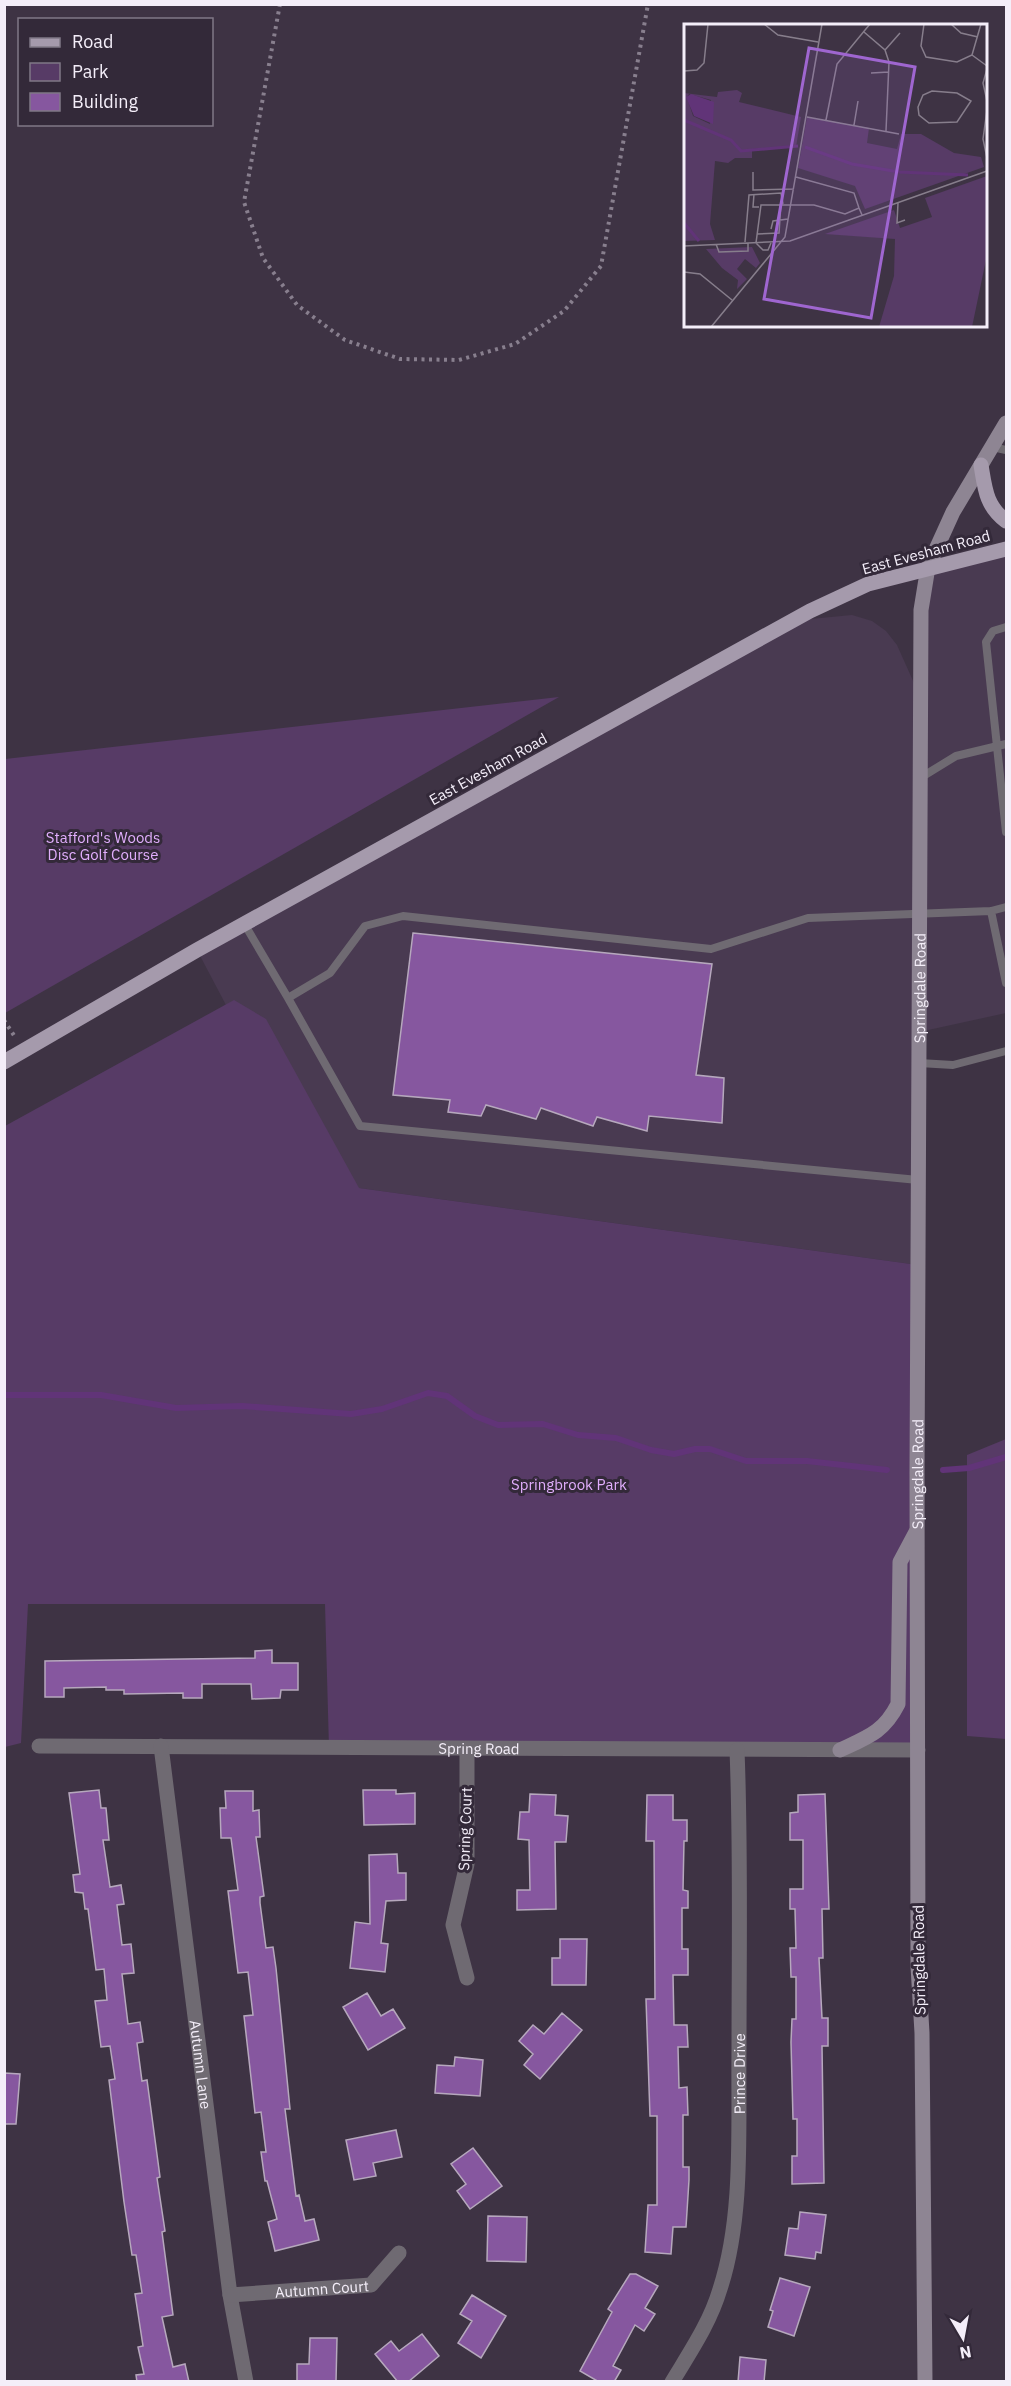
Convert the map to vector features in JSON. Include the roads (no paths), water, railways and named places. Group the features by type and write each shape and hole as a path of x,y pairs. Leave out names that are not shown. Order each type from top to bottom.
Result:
{"main road":[{"name":"Springdale Road","path":"925,2382 922,2033 918,1966 917,1529 921,610 928,567 953,512 981,465 999,449 1006,423"},
{"path":"981,465 985,496 992,508 1006,521"},
{"name":"East Evesham Road","path":"4,1062 810,610 868,584 1006,549"},
{"path":"840,1750 874,1734 889,1722 898,1704 900,1562 917,1529"}],"street":[{"name":"Spring Road","path":"39,1746 918,1750"},
{"name":"Autumn Lane","path":"161,1746 230,2295 246,2382"},
{"name":"Spring Court","path":"466,1749 467,1864 453,1925 467,1978"},
{"name":"Prince Drive","path":"672,2382 709,2320 721,2287 733,2224 738,2165 737,1750"},
{"name":"Autumn Court","path":"230,2295 371,2285 399,2253"}],"lane":[{"path":"1006,627 993,631 986,642 1002,745 1006,832"},
{"path":"920,778 956,756 1002,745"},
{"path":"288,998 330,973 365,926 403,916 711,950 808,918 991,911 1006,907"},
{"path":"991,911 1006,983"},
{"path":"245,925 360,1126 918,1180"},
{"path":"919,1063 953,1065 1006,1050"}],"waterway":[{"path":"4,1395 101,1395 176,1408 242,1406 351,1414 382,1409 428,1393 447,1396 475,1416 498,1425 543,1424 578,1435 616,1438 651,1450 674,1454 695,1449 710,1449 746,1461 807,1461 887,1470"},
{"path":"943,1470 969,1468 1006,1457"}],"park label":[{"name":"Stafford's Woods Disc Golf Course","path":"103,846"},
{"name":"Springbrook Park","path":"569,1484"}]}
